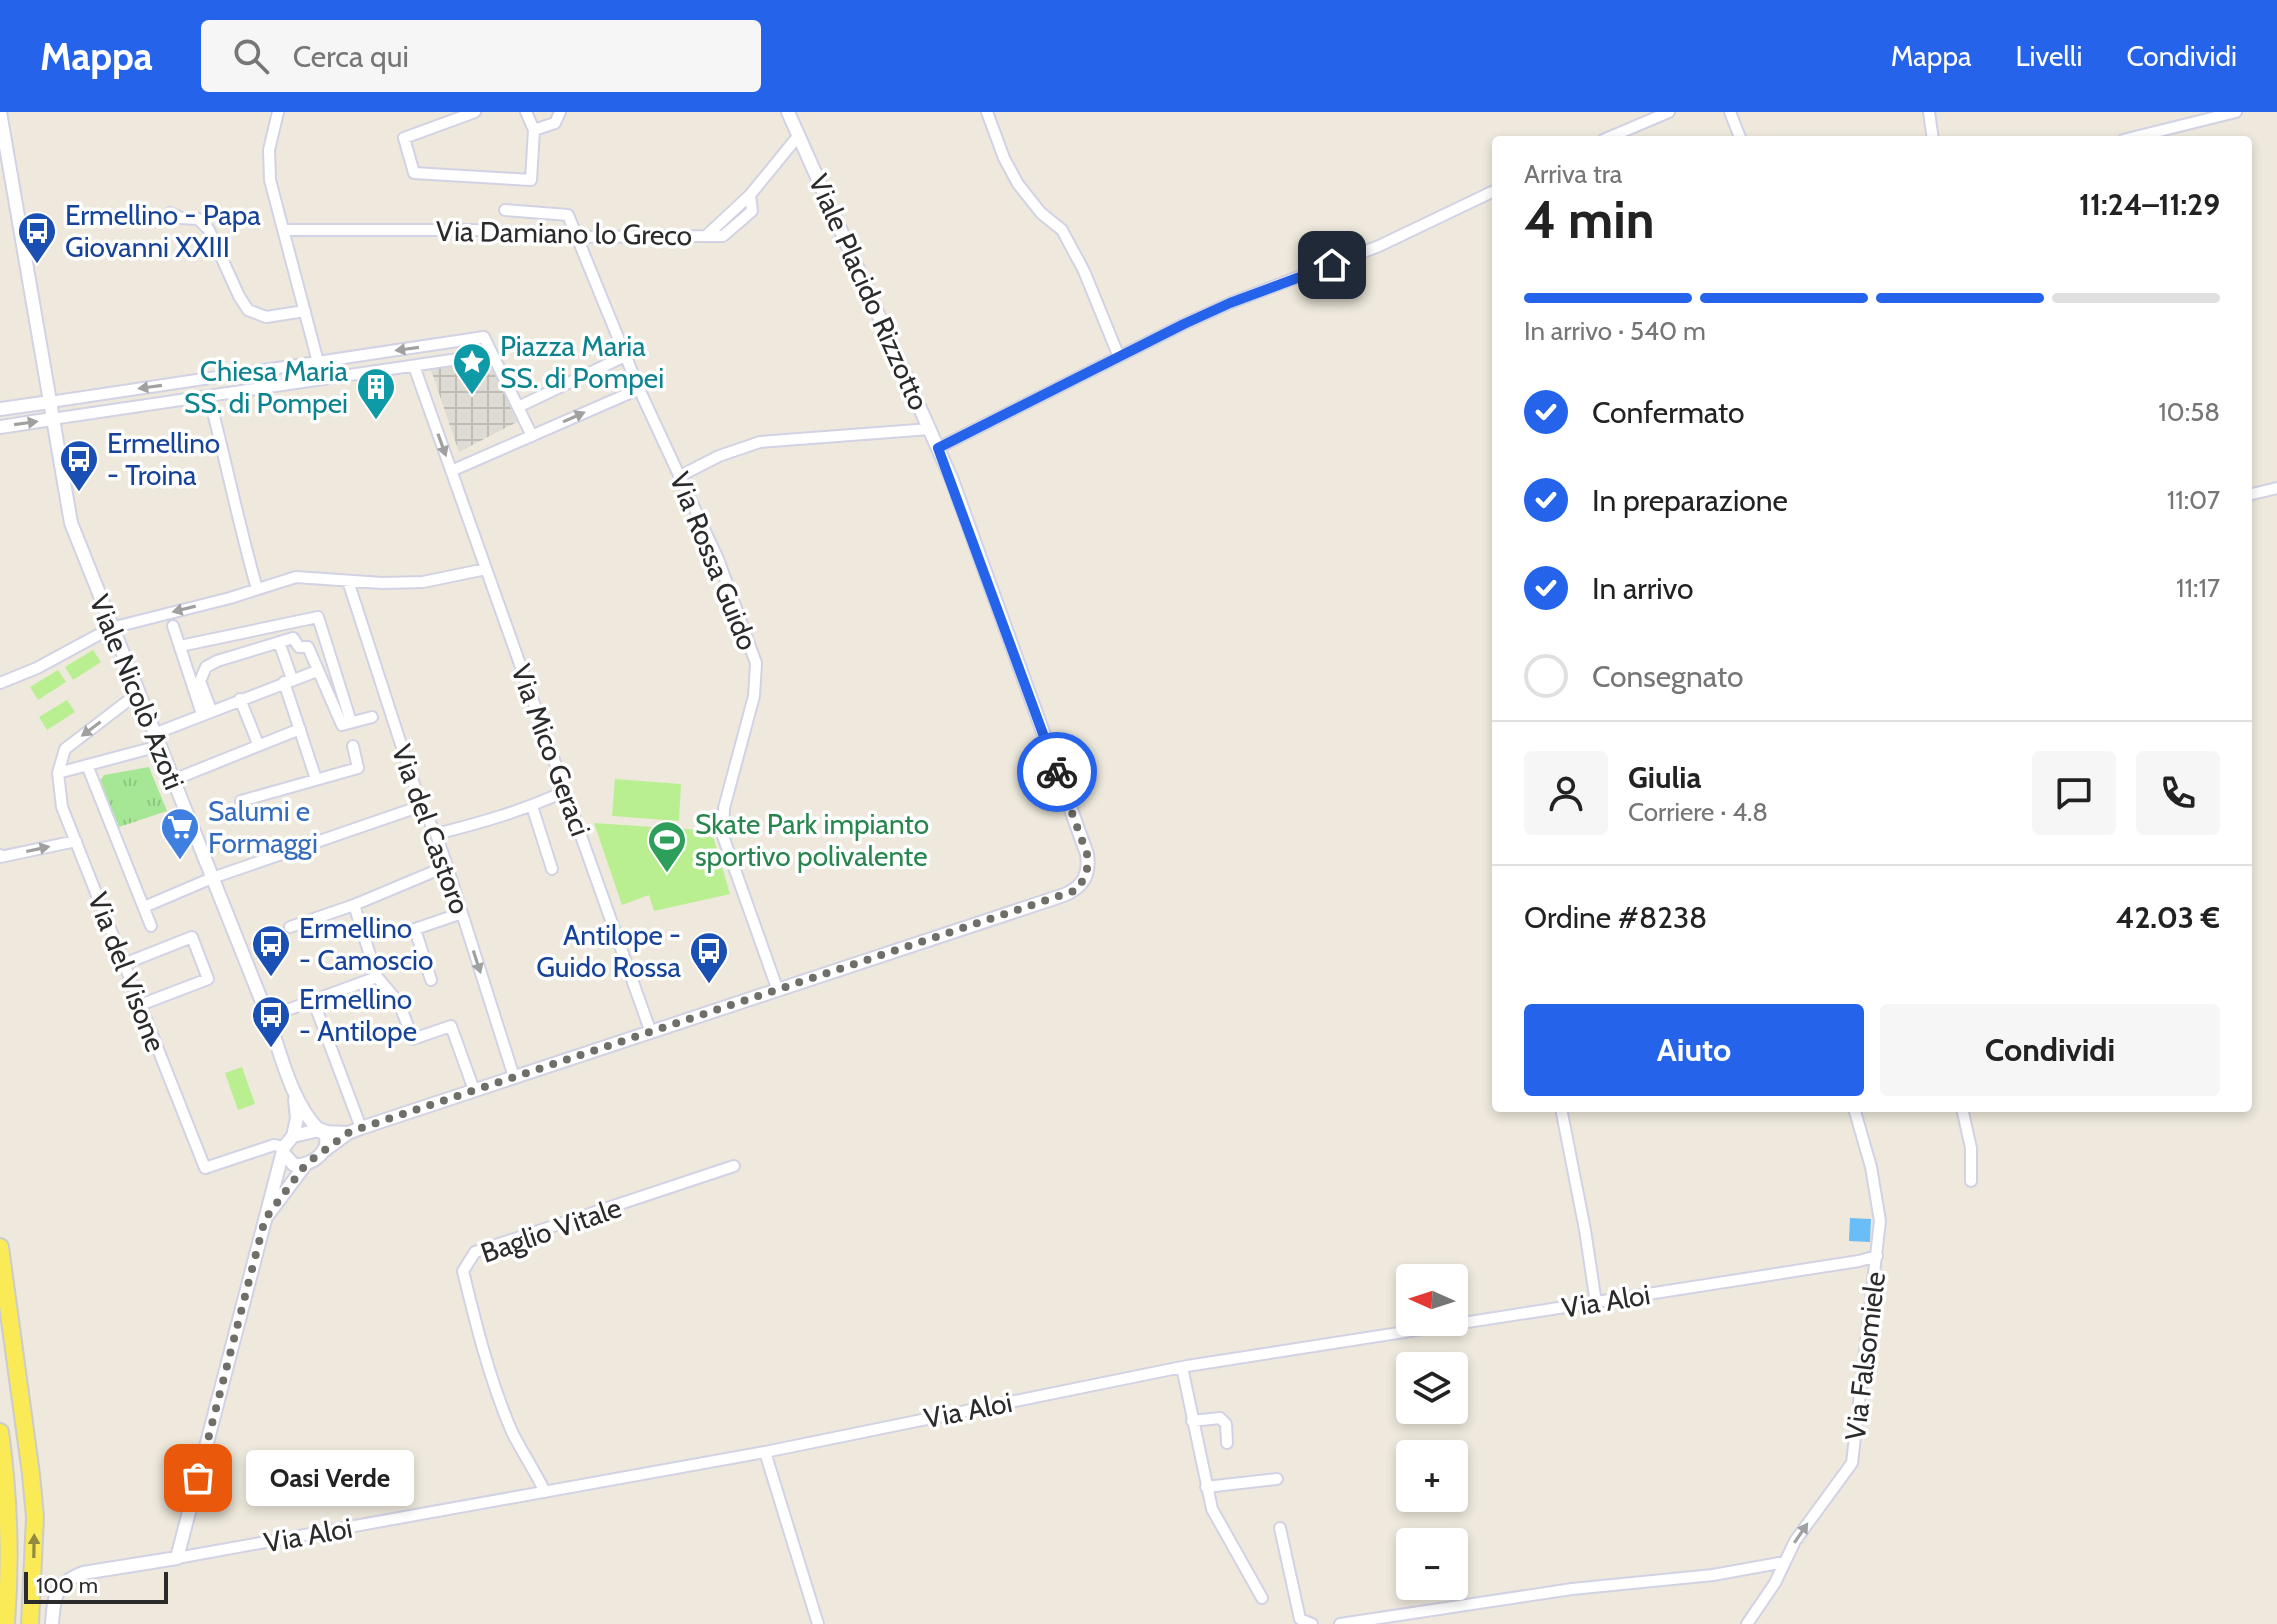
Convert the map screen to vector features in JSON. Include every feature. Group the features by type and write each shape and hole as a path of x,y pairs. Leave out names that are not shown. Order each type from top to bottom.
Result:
{"main road":[{"path":"0,1247 33,1488 34,1577 30,1624"},
{"path":"0,1432 9,1516 6,1624"}],"street":[{"path":"0,112 50,402"},
{"path":"278,112 268,164 318,362"},
{"path":"475,112 404,138 414,173 531,180 534,130 526,112"},
{"path":"534,130 555,123 560,112"},
{"name":"Viale Placido Rizzotto","path":"777,988 1077,890 1084,880 1088,864 1087,854 938,448 788,112"},
{"path":"987,112 1004,158 1018,184 1041,213 1062,230 1084,271 1119,357"},
{"path":"1612,136 1669,112"},
{"path":"1730,112 1739,136"},
{"path":"1929,112 1932,136"},
{"path":"2139,136 2236,112"},
{"name":"Via Damiano lo Greco","path":"284,230 475,230 576,237 706,236 750,195 799,135"},
{"path":"938,448 1230,303 1379,246 1492,192"},
{"path":"505,210 568,215 576,237"},
{"path":"170,213 181,218 198,219 209,230 248,310 266,317 305,311"},
{"name":"Via Rossa Guido","path":"576,237 639,389 718,559 756,663 754,696 724,808 723,836 777,988"},
{"path":"0,409 484,337 532,436"},
{"path":"0,427 492,354"},
{"path":"518,407 625,356"},
{"name":"Via Mico Geraci","path":"414,366 650,1030"},
{"path":"451,471 639,389"},
{"path":"209,397 225,457 236,517 257,589"},
{"name":"Viale Nicolò Azoti","path":"50,402 71,523 295,1092"},
{"path":"680,476 719,456 760,442 930,429"},
{"path":"2252,494 2277,488"},
{"path":"0,683 37,668 111,628 296,577 423,582 486,569"},
{"name":"Via del Castoro","path":"348,581 421,806 436,834 447,866 514,1077"},
{"path":"180,646 318,617 351,722"},
{"path":"289,623 299,647 325,642"},
{"path":"173,626 207,712"},
{"path":"207,712 200,681 206,667 293,638"},
{"path":"279,642 300,729 316,779"},
{"path":"308,647 342,725 372,717"},
{"path":"58,773 157,740 207,712 317,671"},
{"path":"58,773 65,749 138,693"},
{"path":"240,699 258,744"},
{"path":"173,780 300,729"},
{"path":"241,801 358,768 353,746"},
{"path":"87,765 151,926"},
{"name":"Via del Visone","path":"58,773 62,807 205,1168 274,1145 284,1150"},
{"path":"436,834 532,806 565,791"},
{"path":"144,907 212,878 421,806"},
{"path":"532,806 552,869"},
{"path":"0,856 76,841"},
{"path":"290,927 354,905 447,866"},
{"path":"354,905 377,977 399,1003 413,1039 451,1026 474,1090"},
{"path":"431,980 415,929 462,913"},
{"path":"124,964 192,937 203,965 208,979 140,1005"},
{"path":"268,1017 377,977"},
{"path":"265,1219 306,1164 354,1130 777,988"},
{"path":"313,1000 354,1130"},
{"path":"295,1092 310,1121 328,1140 325,1150"},
{"path":"177,1558 277,1167 293,1136 297,1118 295,1092"},
{"path":"1562,1112 1596,1303"},
{"name":"Via Falsomiele","path":"1747,1624 1775,1583 1795,1541 1852,1463 1880,1221 1871,1167 1855,1112"},
{"path":"1963,1112 1971,1148 1971,1181"},
{"path":"293,1136 354,1130"},
{"path":"284,1150 290,1163 298,1166 306,1164"},
{"name":"Baglio Vitale","path":"545,1492 513,1434 490,1369 463,1271 467,1261 475,1252 506,1240 564,1224 734,1166"},
{"name":"Via Aloi","path":"52,1624 53,1603 62,1583 83,1573 765,1452 1182,1367 1877,1256"},
{"path":"1182,1367 1212,1509 1262,1598"},
{"path":"1192,1421 1220,1418 1226,1424 1227,1443"},
{"path":"765,1452 818,1624"},
{"path":"1206,1487 1277,1479"},
{"path":"1280,1528 1300,1619 1312,1624"},
{"path":"1340,1624 1572,1589 1700,1577 1785,1562"}],"green space":[{"path":"93,650 101,662 73,680 65,667"},
{"path":"58,670 66,682 38,700 30,687"},
{"path":"67,700 75,712 47,730 39,717"},
{"path":"149,767 167,811 119,827 100,781 104,775"},
{"path":"615,779 681,784 679,821 612,816"},
{"name":"Skate Park impianto sportivo polivalente","path":"594,823 700,830 701,835 712,833 730,894 654,911 649,895 622,905"},
{"path":"242,1067 255,1104 238,1110 225,1073"}],"shaded area":[{"name":"Piazza Maria SS. di Pompei","path":"488,359 517,422 459,452 431,370"}],"water":[{"path":"1850,1218 1871,1219 1870,1242 1849,1241"}],"way so far":[{"path":"198,1478 265,1219 306,1164 348,1133 361,1128 1077,890 1087,873 1087,854 1057,772"}],"place":[{"name":"Ermellino - Papa Giovanni XXIII","path":"37,265"},
{"name":"Piazza Maria SS. di Pompei","path":"472,396"},
{"name":"Chiesa Maria SS. di Pompei","path":"376,421"},
{"name":"Ermellino - Troina","path":"79,493"},
{"name":"Salumi e Formaggi","path":"180,861"},
{"name":"Skate Park impianto sportivo polivalente","path":"667,874"},
{"name":"Ermellino - Camoscio","path":"271,978"},
{"name":"Antilope - Guido Rossa","path":"709,985"},
{"name":"Ermellino - Antilope","path":"271,1049"},
{"name":"Oasi Verde","path":"198,1478"}],"route":[{"path":"1057,772 938,448 1184,324 1230,303 1332,265"}]}
